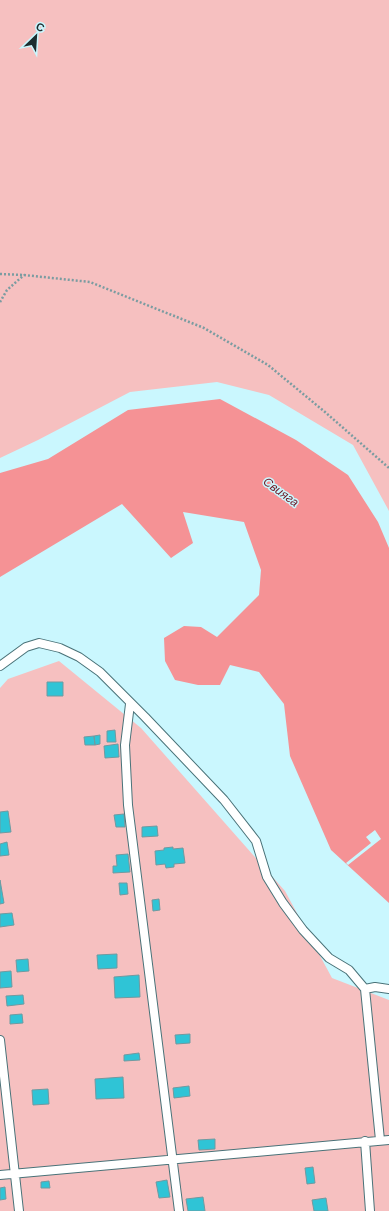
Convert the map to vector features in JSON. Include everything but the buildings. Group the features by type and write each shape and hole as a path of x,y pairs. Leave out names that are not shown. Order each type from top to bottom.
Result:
{"lane":[{"path":"0,666 26,647 39,643 60,648 79,657 100,672 224,800 256,841 267,877 283,903 303,930 329,958 349,970 366,989 380,1140"},
{"path":"130,704 125,745 128,806 179,1211"},
{"path":"366,989 375,987 389,989"},
{"path":"0,1040 20,1211"},
{"path":"0,1175 389,1140"},
{"path":"365,1141 370,1211"}],"path":[{"path":"0,274 90,282 204,328 268,365 389,468"},
{"path":"0,302 8,290 24,275"}],"shaded area":[{"path":"0,0 389,0 389,511 353,445 269,395 217,382 130,392 0,458"},
{"path":"59,661 141,728 285,891 332,978 389,1000 389,1211 0,1211 0,688 8,679"}],"water":[{"name":"Свияга","path":"220,399 296,440 348,475 378,522 389,548 389,903 331,850 290,756 284,704 259,672 230,665 220,685 198,685 175,680 165,661 164,638 184,626 201,627 217,637 259,595 261,570 244,522 183,512 193,543 171,558 122,504 0,577 0,473 48,459 128,410"}],"pier":[{"path":"375,830 381,839 348,865 346,863 371,843 366,837"}]}
